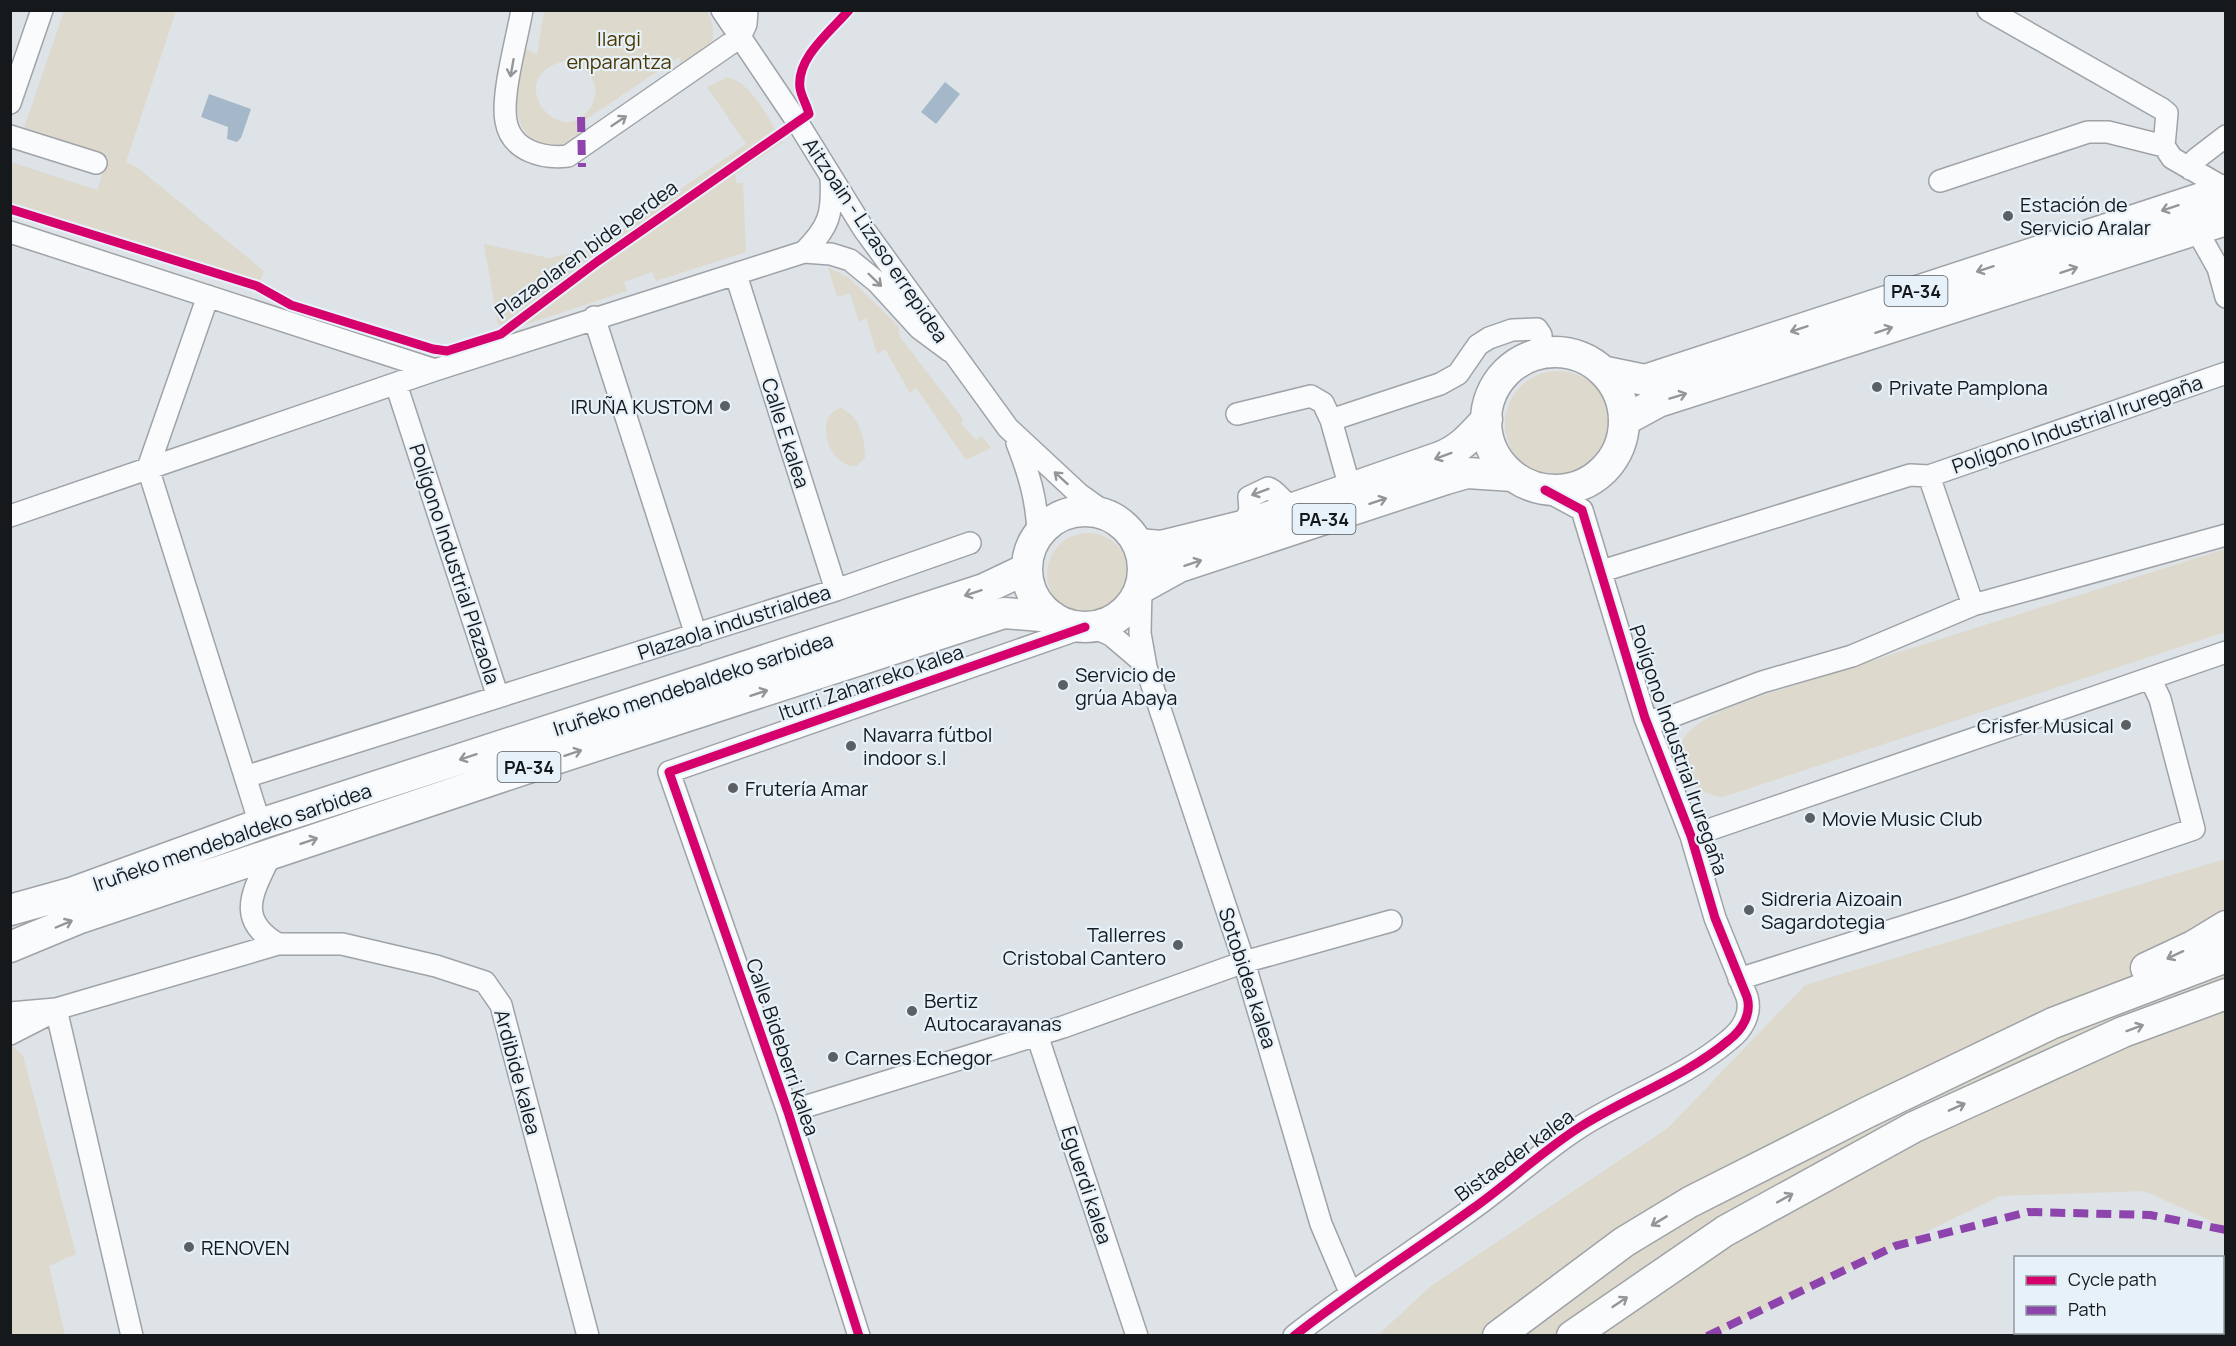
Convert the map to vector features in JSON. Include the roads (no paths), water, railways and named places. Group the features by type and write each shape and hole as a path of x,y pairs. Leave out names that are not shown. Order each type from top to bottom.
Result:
{"highway":[{"name":"PA-34","path":"1606,372 1620,394 1625,420 1619,450 1601,474 1575,488 1545,490 1528,485 1513,476 1493,450 1487,419 1491,396 1503,376 1514,366 1542,353 1558,352 1584,357 1606,372 1645,380 2226,189"},
{"name":"PA-34","path":"1625,420 1658,402 2226,220"},
{"name":"PA-34","path":"1138,544 1161,546 1242,526 1454,452 1487,419"},
{"name":"PA-34","path":"1053,617 1066,624 1087,627 1111,621 1124,612 1141,588 1179,567 1467,473 1513,476"},
{"path":"1053,617 1034,597 1026,569 1029,551 1038,534 1056,518 1079,510 1107,514 1124,525 1138,544 1143,562 1141,588"},
{"name":"Iruñeko mendebaldeko sarbidea","path":"10,910 71,893 260,824 984,589 1026,569"},
{"name":"Iruñeko mendebaldeko sarbidea","path":"10,947 80,918 1004,613 1053,617"},
{"path":"1498,1335 1624,1242 1690,1202 1810,1120 2009,1023 2151,966 2193,946 2226,926"},
{"path":"1690,1202 1868,1112 2053,1023 2226,957"},
{"path":"1572,1335 1725,1231 1914,1127 2123,1032 2226,994"}],"street":[{"path":"10,103 42,10"},
{"path":"522,10 507,96 506,121 510,134 527,151 551,158 568,156 740,38 746,24 747,10"},
{"name":"Aitzoain - Lizaso errepidea","path":"722,10 865,231 1014,436"},
{"path":"1988,10 2167,113 2164,146 2172,158 2226,189"},
{"path":"1940,181 2088,132 2108,132 2164,146"},
{"path":"10,136 96,163"},
{"path":"2190,169 2196,159 2226,136"},
{"path":"811,245 828,223 832,208 831,176"},
{"path":"10,516 594,317 736,275 811,245 842,228 865,231"},
{"path":"2196,230 2222,268 2226,297"},
{"path":"831,254 852,247 865,231"},
{"path":"10,232 435,370"},
{"path":"811,245 850,260 862,268 920,328 950,351"},
{"name":"Calle E kalea","path":"736,275 836,590"},
{"path":"208,296 148,468 260,824"},
{"path":"594,317 696,635"},
{"path":"1331,420 1440,384 1458,375 1478,345 1512,330 1537,329 1541,335 1542,353"},
{"name":"Polígono Industrial Iruregaña","path":"1602,571 1910,475 1929,476 2226,373"},
{"name":"Polígono Industrial Plazaola","path":"245,777 498,697 396,384"},
{"path":"1237,414 1311,396 1323,403 1331,420 1350,488"},
{"path":"1014,436 1079,495 1107,514"},
{"path":"1014,436 1031,477 1037,505 1038,534"},
{"name":"Polígono Industrial Iruregaña","path":"1929,476 1973,605"},
{"name":"Polígono Industrial Iruregaña","path":"1545,490 1582,510 1645,718 1691,836 1715,918 1749,1005"},
{"name":"Polígono Industrial Iruregaña","path":"1645,718 1662,720 1762,682 1852,656 1973,605 2226,535"},
{"name":"Plazaola industrialdea","path":"498,697 836,590 970,543"},
{"name":"Sotobidea kalea","path":"1141,588 1139,615 1145,664 1244,962 1321,1224 1350,1292"},
{"path":"1087,627 1111,635 1145,664"},
{"name":"Iturri Zaharreko kalea","path":"669,772 1087,627"},
{"name":"Polígono Industrial Iruregaña","path":"1691,836 2151,680 2226,652"},
{"path":"1739,979 1962,908 2194,829 2160,699 2151,680"},
{"name":"Calle Bideberri kalea","path":"669,772 788,1112 859,1335"},
{"path":"271,854 252,894 250,912 264,936 278,944"},
{"path":"788,1112 1037,1035 1244,962 1391,921"},
{"name":"Ardibide kalea","path":"56,1009 278,944 342,944 436,966 485,982 501,1005 588,1335"},
{"name":"Bistaeder kalea","path":"1294,1335 1350,1292 1473,1209 1580,1127 1730,1040 1744,1024 1749,1005"},
{"path":"10,1013 56,1009"},
{"path":"10,1034 56,1009"},
{"path":"56,1009 132,1335"},
{"name":"Eguerdi kalea","path":"1037,1035 1137,1335"}],"water":[{"path":"945,82 960,94 936,124 921,112"},
{"path":"209,94 251,109 241,138 237,142 227,139 228,127 201,117"}],"place":[{"name":"Estación de Servicio Aralar","path":"2008,216"},
{"name":"Private Pamplona","path":"1877,387"},
{"name":"IRUÑA KUSTOM","path":"725,406"},
{"name":"Servicio de grúa Abaya","path":"1063,685"},
{"name":"Crisfer Musical","path":"2126,725"},
{"name":"Navarra fútbol indoor s.l","path":"851,746"},
{"name":"Frutería Amar","path":"733,788"},
{"name":"Movie Music Club","path":"1810,818"},
{"name":"Sidreria Aizoain Sagardotegia","path":"1749,910"},
{"name":"Tallerres Cristobal Cantero","path":"1178,945"},
{"name":"Bertiz Autocaravanas","path":"912,1011"},
{"name":"Carnes Echegor","path":"833,1057"},
{"name":"RENOVEN","path":"189,1247"}],"park label":[{"name":"Ilargi enparantza","path":"619,50"}]}
